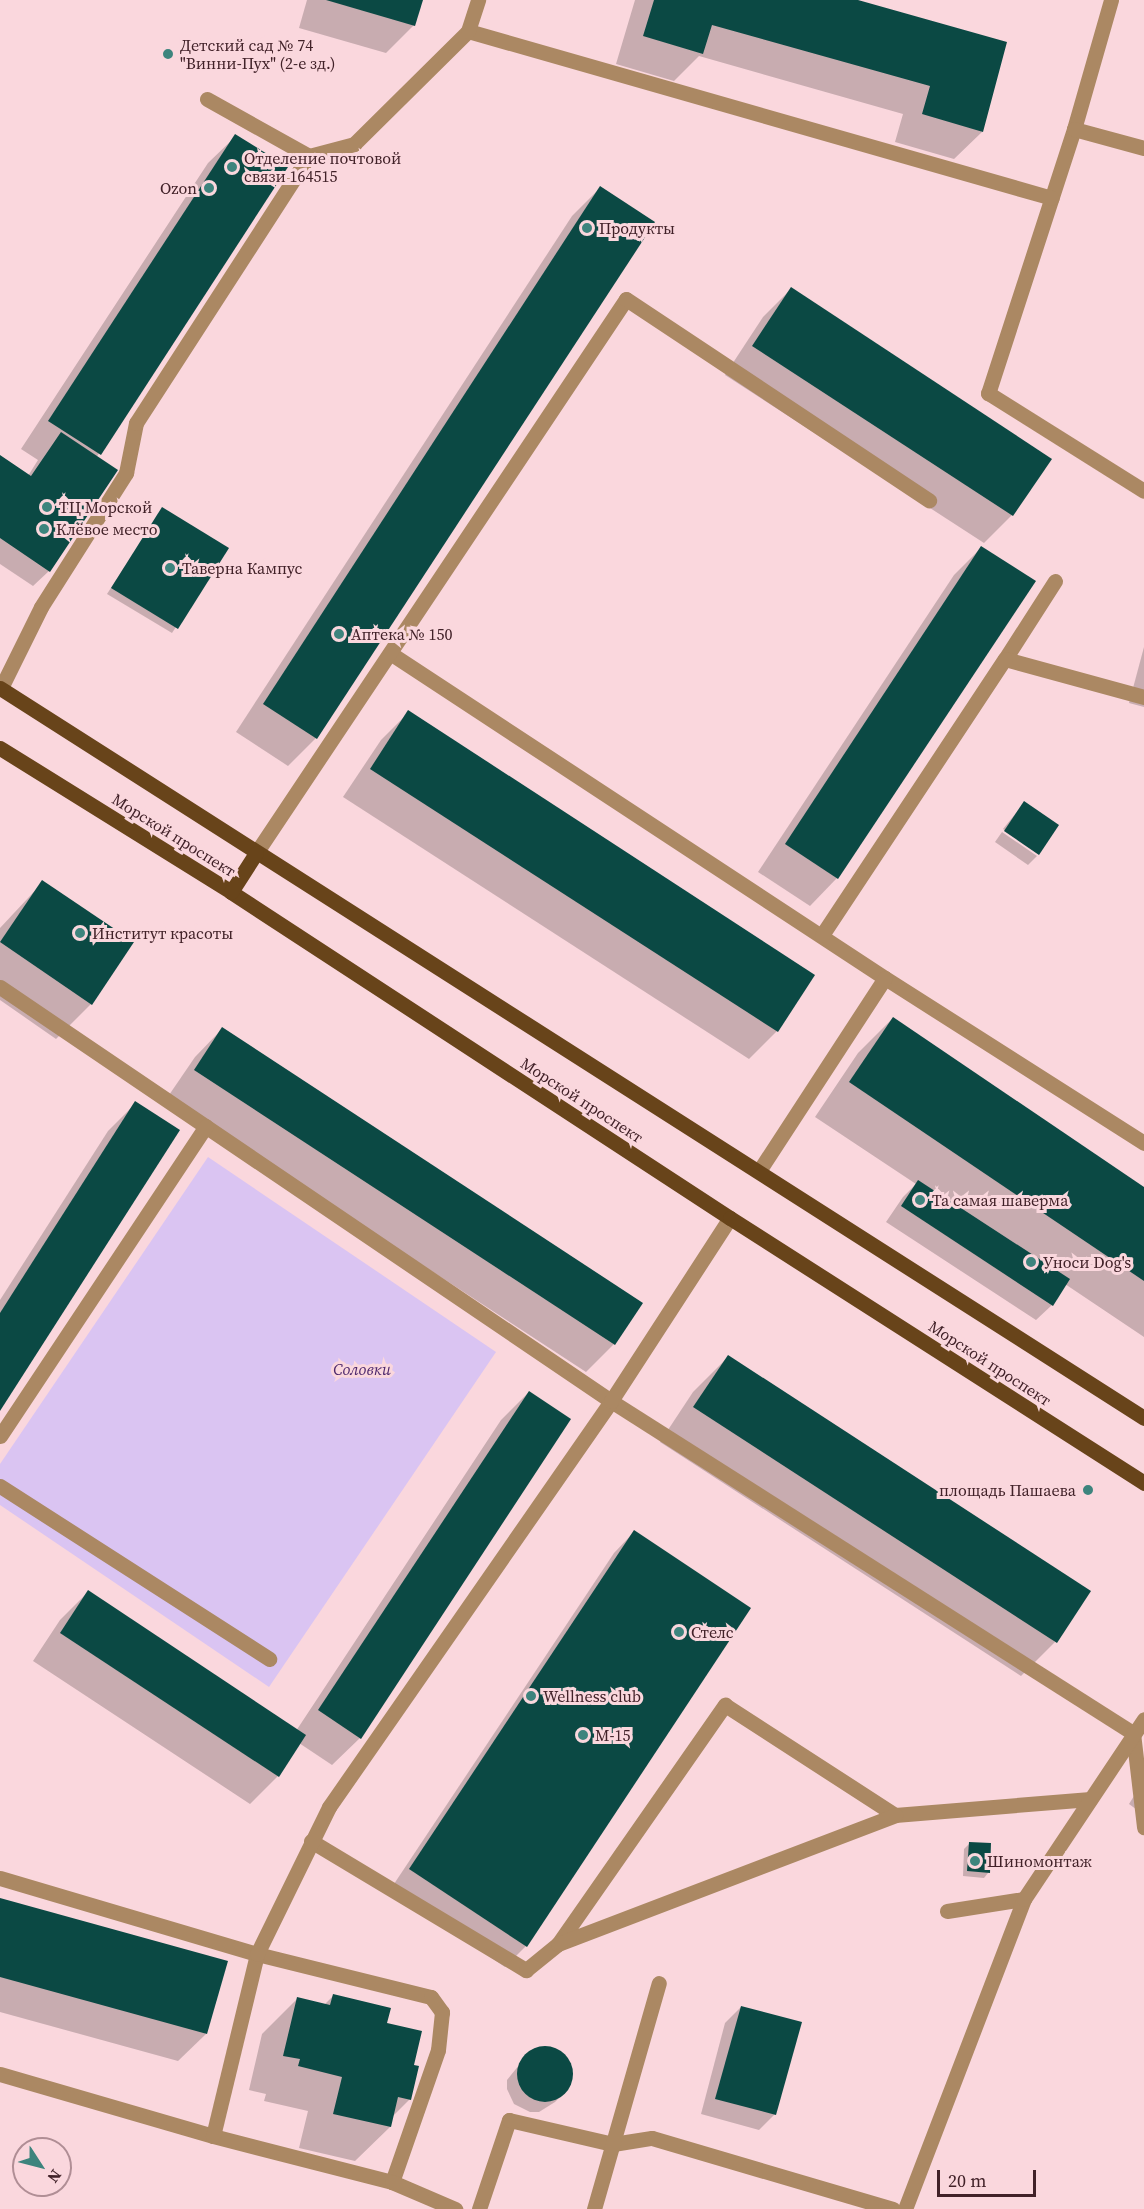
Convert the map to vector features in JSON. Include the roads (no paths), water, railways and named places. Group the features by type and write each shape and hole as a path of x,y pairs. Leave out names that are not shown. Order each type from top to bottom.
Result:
{"main road":[{"name":"Морской проспект","path":"0,688 1144,1418"},
{"name":"Морской проспект","path":"0,748 231,892 730,1218 1144,1483"},
{"path":"231,892 256,852"}],"street":[{"path":"0,688 41,607 126,473 136,423 309,156 354,144 468,31 478,0"},
{"path":"1111,0 1074,129 988,393 1144,491"},
{"path":"468,31 1052,198"},
{"path":"207,99 309,156"},
{"path":"1074,129 1144,148"},
{"path":"256,852 626,299 929,500"},
{"path":"822,936 1055,581"},
{"path":"390,653 885,978 1144,1143"},
{"path":"1005,658 1144,697"},
{"path":"759,1171 885,978"},
{"path":"0,987 611,1401 1133,1733"},
{"path":"0,1436 206,1126"},
{"path":"213,2136 257,1954 329,1807 611,1401 730,1218"},
{"path":"0,1486 269,1659"},
{"path":"311,1841 526,1970 558,1944 725,1705 895,1815"},
{"path":"905,2209 1024,1899 1144,1719"},
{"path":"1133,1733 1144,1827"},
{"path":"558,1944 895,1815 1090,1799"},
{"path":"0,1878 257,1954 431,1997 441,2012 438,2050 392,2182"},
{"path":"947,1911 1024,1899"},
{"path":"594,2209 659,1983"},
{"path":"0,2074 213,2136 392,2182 455,2209"},
{"path":"479,2209 509,2120 613,2144 652,2138 893,2209"}],"place":[{"name":"Детский сад № 74 \"Винни-Пух\" (2-е зд.)","path":"168,54"},
{"name":"Отделение почтовой связи 164515","path":"232,167"},
{"name":"Ozon","path":"209,188"},
{"name":"Продукты","path":"587,228"},
{"name":"ТЦ Морской","path":"47,507"},
{"name":"Клёвое место","path":"44,529"},
{"name":"Таверна Кампус","path":"170,568"},
{"name":"Аптека № 150","path":"339,634"},
{"name":"Институт красоты","path":"80,933"},
{"name":"Та самая шаверма","path":"920,1200"},
{"name":"Уноси Dog's","path":"1031,1262"},
{"name":"площадь Пашаева","path":"1088,1490"},
{"name":"Стелс","path":"679,1632"},
{"name":"Wellness club","path":"531,1696"},
{"name":"М-15","path":"583,1735"},
{"name":"Шиномонтаж","path":"975,1861"}],"park label":[{"name":"Соловки","path":"362,1369"}]}
